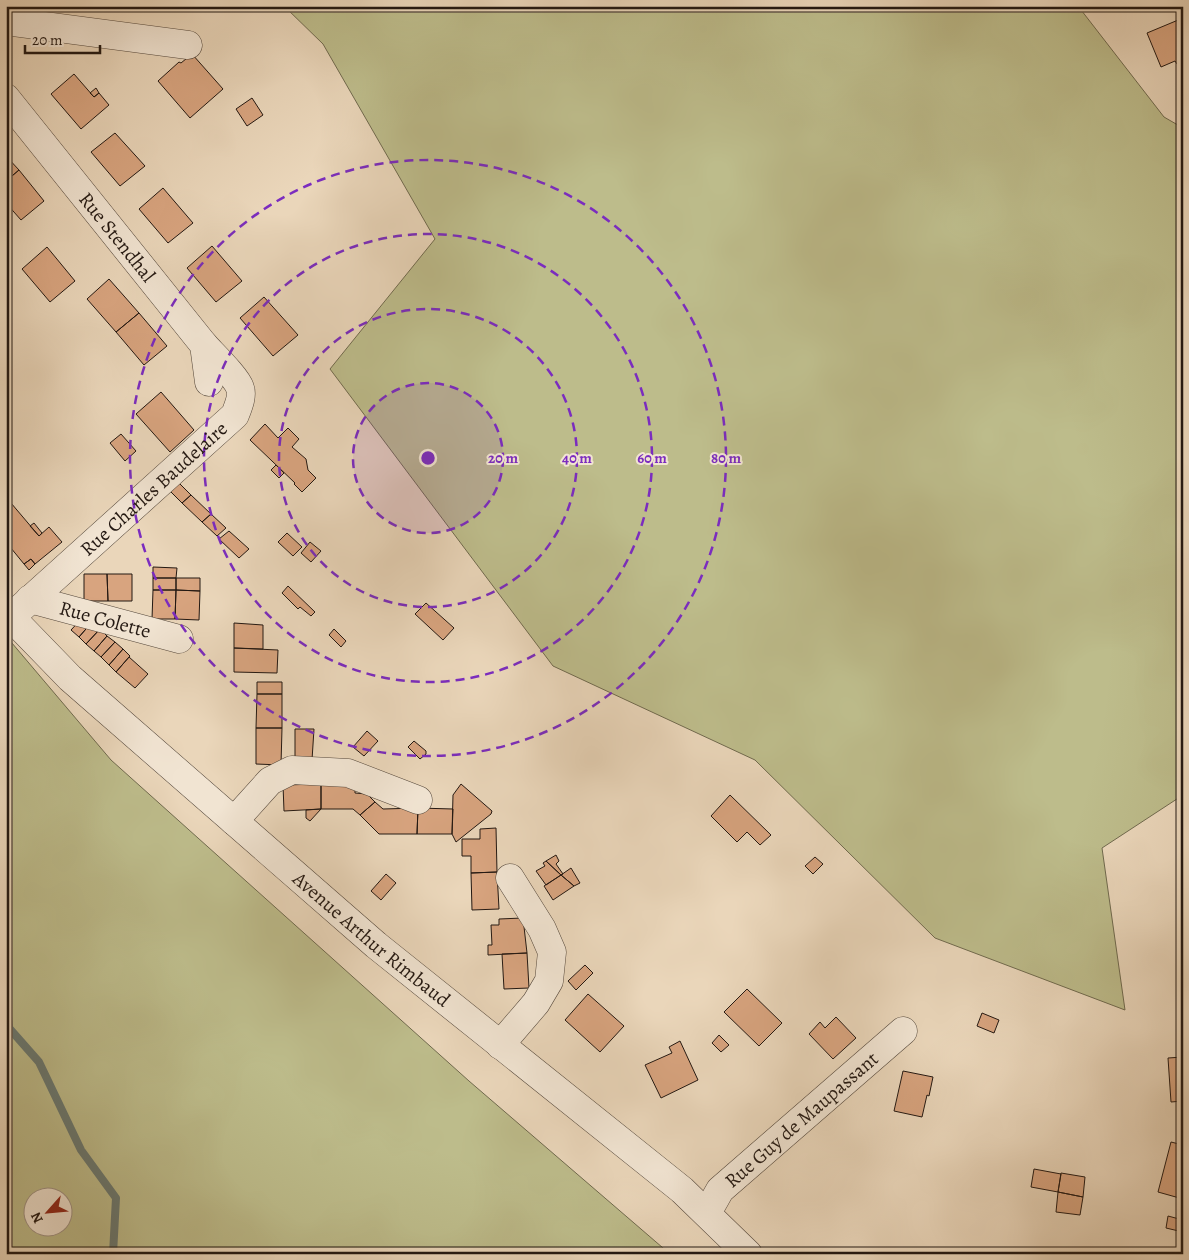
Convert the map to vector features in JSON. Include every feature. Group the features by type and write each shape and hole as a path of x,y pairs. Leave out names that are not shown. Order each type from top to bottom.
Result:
{"street":[{"path":"6,21 188,45"},
{"name":"Rue Stendhal","path":"6,98 204,345"},
{"path":"204,345 209,382"},
{"name":"Rue Charles Baudelaire","path":"16,610 235,415 241,399 240,388 204,345"},
{"name":"Rue Colette","path":"16,610 179,639"},
{"name":"Avenue Arthur Rimbaud","path":"16,610 70,678 376,945 682,1190 748,1254"},
{"path":"234,821 270,781 292,770 348,773 418,800"},
{"path":"500,1045 536,1003 549,981 552,952 542,929 510,878"},
{"name":"Rue Guy de Maupassant","path":"706,1213 720,1190 902,1030"}],"shaded area":[{"path":"284,6 1078,6 1164,117 1183,128 1183,795 1102,848 1125,1010 935,938 755,760 553,666 330,369 435,239 323,44"},
{"path":"6,636 111,760 469,1081 670,1254 6,1254"}],"building":[{"path":"1183,18 1183,61 1177,64 1175,61 1161,67 1147,33"},
{"path":"192,54 223,89 190,118 158,81 179,62 181,63"},
{"path":"74,74 94,97 99,93 109,105 81,129 51,94"},
{"path":"96,88 99,93 94,97 90,93"},
{"path":"252,98 263,115 247,126 236,109"},
{"path":"115,133 145,166 120,186 91,152"},
{"path":"6,156 19,170 6,181"},
{"path":"19,170 44,201 21,220 6,203 6,181"},
{"path":"163,188 193,223 168,243 139,209"},
{"path":"212,246 242,281 216,302 187,268"},
{"path":"47,247 75,281 50,302 22,269"},
{"path":"109,279 139,313 116,332 87,299"},
{"path":"264,297 298,335 273,356 240,318"},
{"path":"139,313 167,346 144,365 116,332"},
{"path":"161,392 194,430 170,452 136,414"},
{"path":"265,424 278,438 288,428 299,439 292,447 306,459 308,470 316,478 302,492 250,440"},
{"path":"121,434 136,451 125,461 110,443"},
{"path":"276,465 284,473 279,478 271,470"},
{"path":"173,477 191,495 182,503 164,485"},
{"path":"191,495 211,514 202,522 182,503"},
{"path":"11,503 39,536 49,527 62,542 35,564 31,559 24,564 6,542 6,507"},
{"path":"211,514 226,528 217,536 202,522"},
{"path":"34,523 42,533 39,536 30,526"},
{"path":"229,531 249,549 239,558 219,539"},
{"path":"287,533 302,547 293,556 278,542"},
{"path":"310,542 321,551 311,562 301,553"},
{"path":"31,559 35,564 29,570 24,564"},
{"path":"153,567 177,568 176,578 153,578"},
{"path":"84,574 107,574 108,601 84,601"},
{"path":"107,574 132,574 132,601 108,601"},
{"path":"153,578 176,578 176,590 153,590"},
{"path":"176,578 200,578 200,591 176,590"},
{"path":"288,586 315,612 311,616 300,607 298,609 282,593"},
{"path":"153,590 176,590 175,619 152,619"},
{"path":"176,590 200,591 199,620 175,619"},
{"path":"426,603 454,628 443,640 415,614"},
{"path":"84,616 92,622 79,637 71,630"},
{"path":"92,622 100,629 86,644 79,637"},
{"path":"234,623 263,625 263,649 234,648"},
{"path":"100,629 107,636 94,651 86,644"},
{"path":"334,629 346,641 341,647 329,635"},
{"path":"107,636 115,642 101,657 94,651"},
{"path":"115,642 123,649 109,665 101,657"},
{"path":"234,648 278,650 277,673 234,672"},
{"path":"123,649 130,656 116,672 109,665"},
{"path":"129,657 148,674 135,688 116,672"},
{"path":"257,682 282,682 282,694 257,694"},
{"path":"257,694 282,694 282,728 256,728"},
{"path":"256,728 282,728 281,765 256,764"},
{"path":"295,729 314,729 312,760 295,759"},
{"path":"367,731 378,741 364,756 353,747"},
{"path":"414,741 426,751 426,754 420,759 408,747"},
{"path":"355,783 355,793 367,794 375,802 360,815 353,809 321,809 321,784"},
{"path":"321,784 321,809 284,811 283,785"},
{"path":"461,784 492,811 491,814 456,842 452,834 453,795"},
{"path":"730,795 771,835 760,845 747,832 737,842 711,816"},
{"path":"375,802 383,809 418,808 417,834 379,834 360,815"},
{"path":"418,808 453,809 452,834 417,834"},
{"path":"321,809 310,821 306,818 306,810"},
{"path":"496,828 497,872 471,873 471,856 462,856 462,839 480,839 480,829"},
{"path":"556,855 559,861 556,864 563,874 561,875 546,861"},
{"path":"815,857 823,864 813,874 805,866"},
{"path":"546,861 561,875 546,885 536,871 545,866 543,863"},
{"path":"571,868 580,883 574,886 561,875"},
{"path":"497,872 499,909 472,910 471,873"},
{"path":"386,874 396,883 381,900 371,891"},
{"path":"561,875 574,886 553,900 544,886"},
{"path":"523,918 527,953 488,955 488,945 492,945 491,925 499,925 499,919"},
{"path":"527,953 529,988 504,989 502,954"},
{"path":"585,965 593,973 576,990 568,981"},
{"path":"747,989 782,1023 759,1046 724,1012"},
{"path":"588,994 624,1026 600,1052 565,1020"},
{"path":"982,1013 999,1020 994,1033 977,1026"},
{"path":"836,1017 856,1038 833,1059 809,1034 820,1022 825,1028"},
{"path":"719,1035 729,1045 721,1052 712,1043"},
{"path":"680,1041 698,1080 661,1098 645,1065 672,1053 669,1047"},
{"path":"1183,1057 1183,1101 1171,1102 1168,1058"},
{"path":"903,1071 933,1077 922,1117 894,1111"},
{"path":"1171,1142 1183,1145 1183,1199 1158,1192"},
{"path":"1034,1169 1061,1174 1058,1192 1031,1187"},
{"path":"1061,1173 1085,1177 1083,1197 1058,1192"},
{"path":"1058,1192 1083,1197 1080,1215 1056,1212"},
{"path":"1168,1216 1183,1220 1183,1232 1166,1228"}],"waterway":[{"path":"6,991 9,1028 39,1062 81,1150 116,1198 113,1254"}]}
